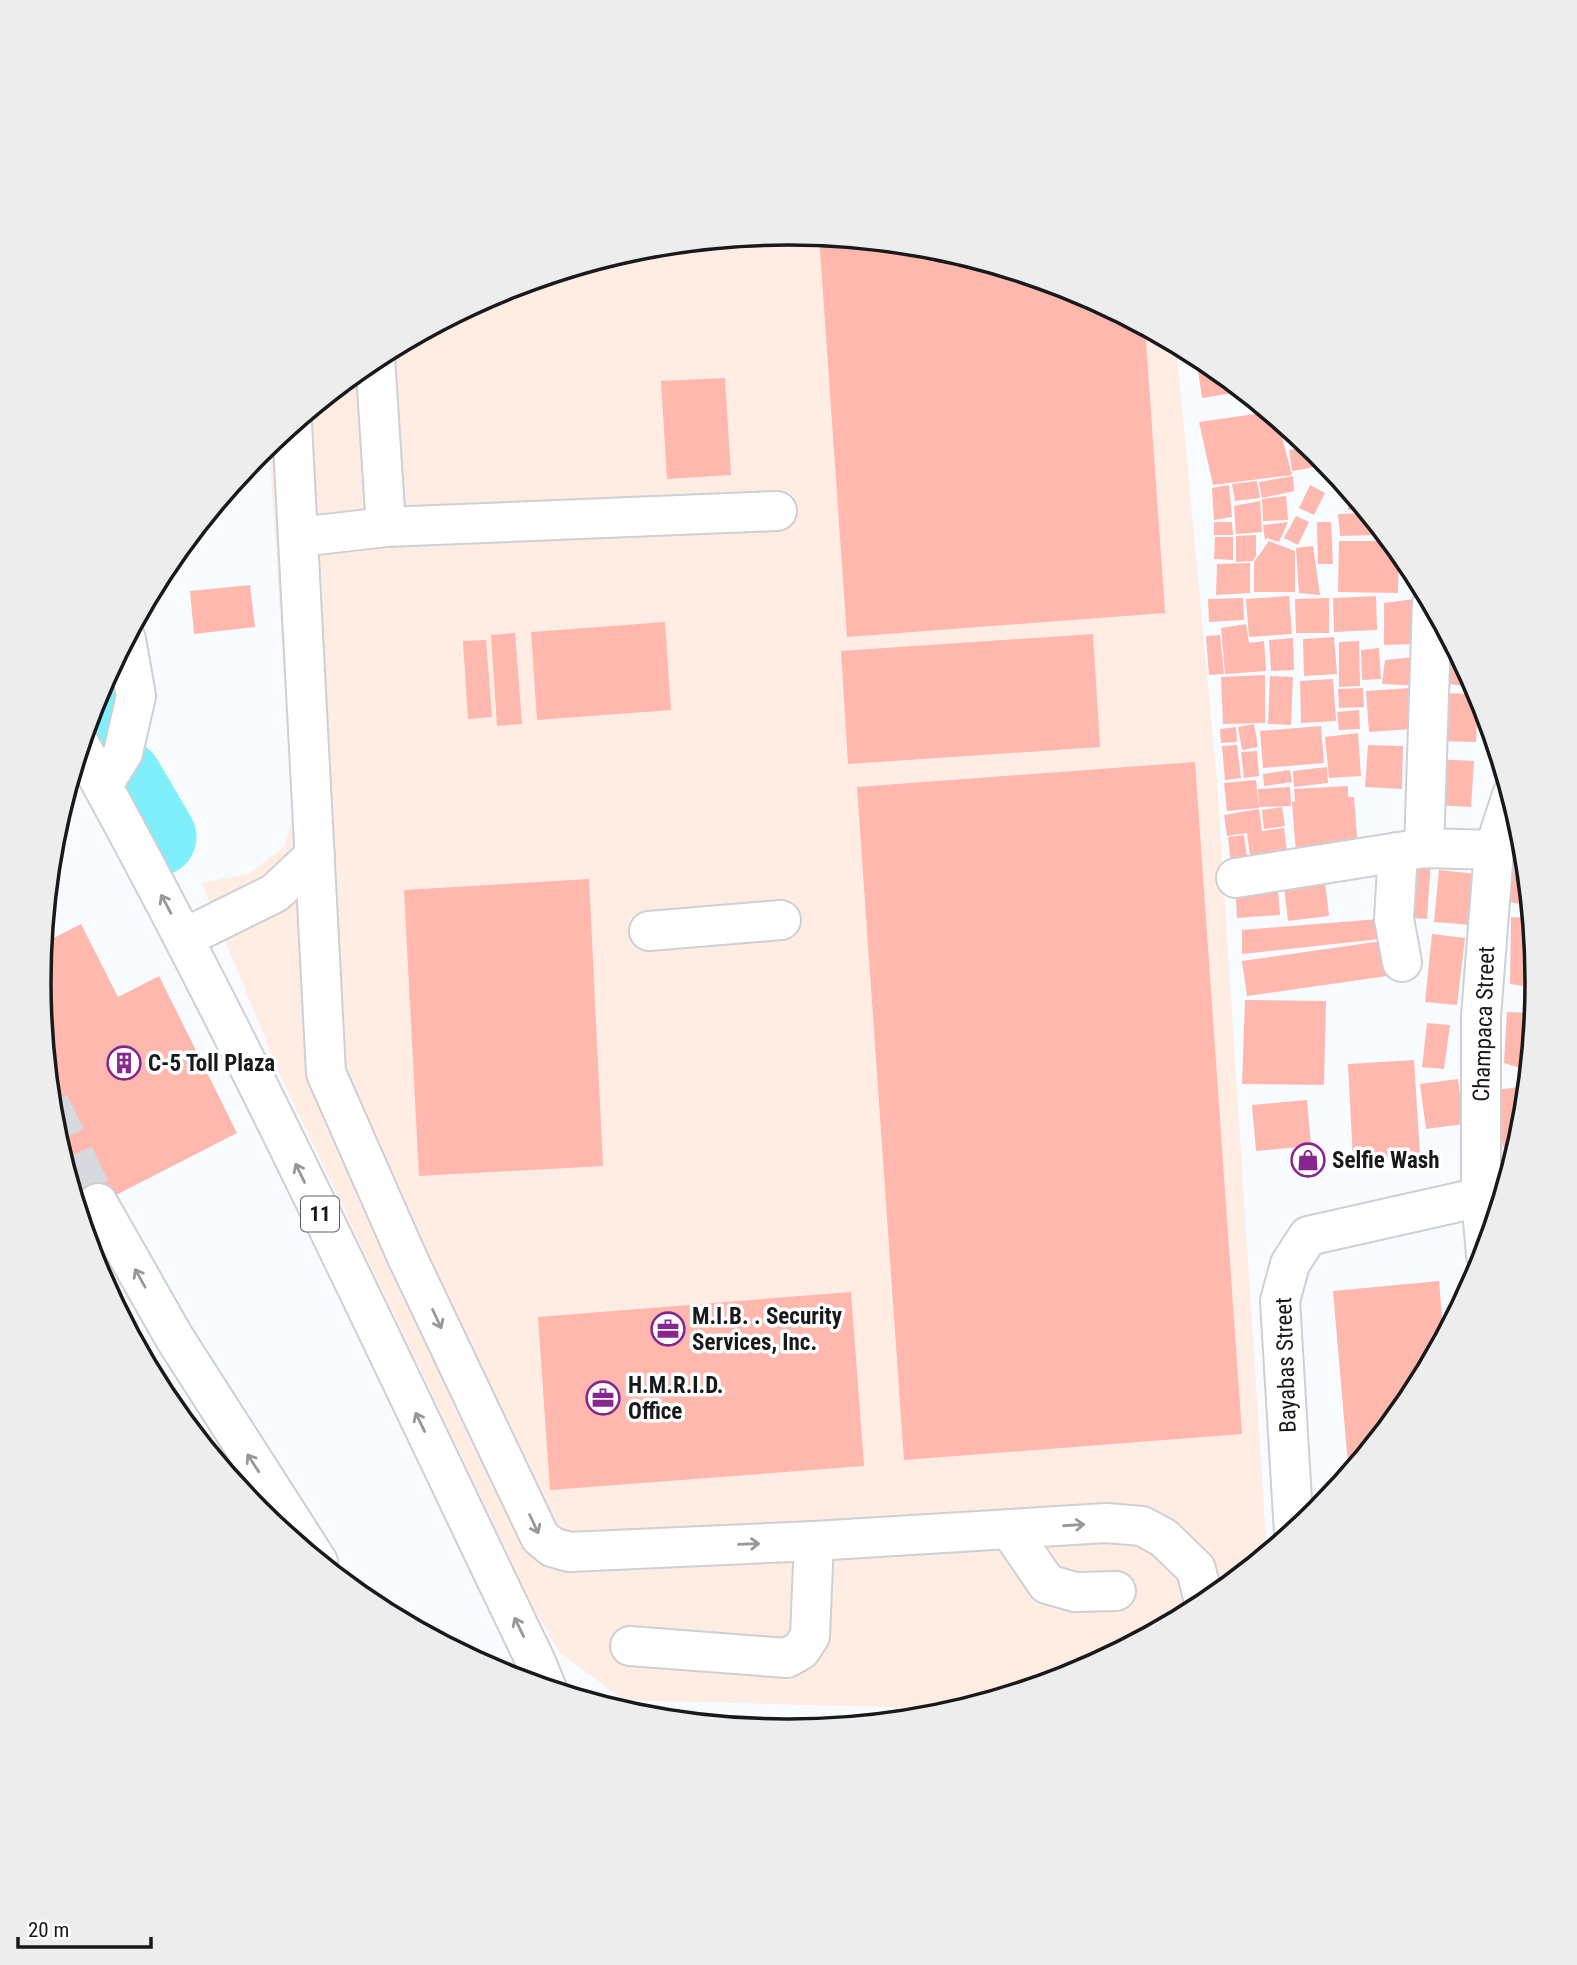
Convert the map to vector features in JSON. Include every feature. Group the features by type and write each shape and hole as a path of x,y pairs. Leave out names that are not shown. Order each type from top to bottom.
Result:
{"main road":[{"path":"377,371 386,527"},
{"path":"293,437 326,1073 407,1257 540,1538 552,1547 569,1552 814,1541 1106,1523 1142,1525 1164,1538 1196,1569 1202,1593"},
{"path":"299,537 386,527 777,511"},
{"path":"1402,962 1394,919 1411,850 1431,622"},
{"path":"103,785 123,753 135,696 128,655"},
{"name":"11","path":"87,756 184,938 542,1678"},
{"name":"Champaca Street","path":"1492,1196 1481,1016 1494,850 1506,813"},
{"path":"1236,878 1411,850 1494,850"},
{"path":"184,938 275,893 315,855"},
{"path":"649,931 781,920"},
{"name":"Bayabas Street","path":"1293,1520 1280,1301 1290,1264 1308,1236 1492,1196"},
{"path":"98,1203 174,1337 302,1537"},
{"path":"1010,1530 1047,1584 1075,1592 1116,1591"},
{"path":"630,1646 787,1658 801,1650 810,1636 814,1541"}],"shaded area":[{"path":"740,246 837,246 932,259 1026,284 1115,321 1177,356 1217,782 1266,1544 1198,1596 1115,1644 1026,1681 921,1708 624,1700 560,1653 534,1609 280,1075 202,883 248,874 284,847 293,816 270,458 339,397 379,369 462,321 551,284 645,259"}],"building":[{"path":"820,246 885,251 979,270 1071,301 1146,338 1165,613 847,637"},
{"path":"1198,369 1233,393 1202,398"},
{"path":"725,378 731,475 667,479 661,381"},
{"path":"1258,414 1281,434 1292,475 1213,485 1199,422"},
{"path":"1297,449 1316,467 1292,471 1289,450"},
{"path":"1293,476 1294,491 1262,498 1259,482"},
{"path":"1257,481 1260,498 1235,501 1232,484"},
{"path":"1229,485 1232,517 1214,520 1212,488"},
{"path":"1310,485 1325,493 1314,515 1299,508"},
{"path":"1286,496 1288,520 1263,521 1262,499"},
{"path":"1260,501 1262,532 1236,534 1234,506"},
{"path":"1358,513 1375,535 1340,536 1338,514"},
{"path":"1296,516 1309,522 1298,545 1284,538"},
{"path":"1214,522 1232,522 1233,535 1214,535"},
{"path":"1288,522 1279,542 1267,538 1265,540 1263,525"},
{"path":"1317,522 1331,522 1333,564 1318,564"},
{"path":"1256,535 1256,556 1253,561 1236,562 1236,536"},
{"path":"1215,537 1233,537 1233,560 1214,559"},
{"path":"1269,541 1295,551 1295,592 1254,592 1254,562"},
{"path":"1339,541 1380,541 1399,568 1398,593 1338,592"},
{"path":"1313,546 1320,595 1299,593 1296,548"},
{"path":"1250,563 1250,593 1216,595 1217,564"},
{"path":"250,585 255,627 194,634 190,591"},
{"path":"1289,596 1292,634 1249,637 1246,599"},
{"path":"1376,596 1377,630 1334,632 1333,598"},
{"path":"1243,598 1244,620 1209,622 1208,599"},
{"path":"1329,598 1329,633 1296,633 1295,599"},
{"path":"1418,598 1421,604 1421,644 1384,645 1384,603"},
{"path":"665,622 671,710 537,720 531,632"},
{"path":"1246,624 1249,643 1264,641 1266,671 1225,674 1221,628"},
{"path":"515,633 522,724 497,726 491,635"},
{"path":"1093,634 1100,747 848,764 841,651"},
{"path":"1220,635 1224,674 1209,675 1206,636"},
{"path":"1334,637 1337,674 1304,676 1303,639"},
{"path":"1293,638 1294,670 1271,671 1269,640"},
{"path":"486,640 492,717 468,719 463,641"},
{"path":"1359,641 1360,686 1339,687 1339,642"},
{"path":"1379,648 1381,679 1362,680 1361,650"},
{"path":"1423,656 1422,686 1382,684 1385,660"},
{"path":"1432,659 1453,662 1464,686 1429,681"},
{"path":"1265,675 1265,723 1223,724 1221,677"},
{"path":"1270,676 1293,677 1291,725 1268,724"},
{"path":"1333,679 1336,721 1301,723 1300,681"},
{"path":"1363,688 1364,707 1339,708 1338,689"},
{"path":"1410,688 1413,729 1369,732 1366,691"},
{"path":"1437,693 1467,694 1477,718 1476,742 1435,741"},
{"path":"1359,710 1360,729 1339,730 1337,712"},
{"path":"1254,724 1258,747 1242,750 1238,727"},
{"path":"1321,726 1324,763 1263,768 1260,731"},
{"path":"1236,727 1237,742 1221,743 1220,729"},
{"path":"1358,733 1361,776 1329,778 1325,737"},
{"path":"1237,745 1241,778 1225,780 1222,746"},
{"path":"1368,745 1403,746 1402,789 1365,787"},
{"path":"1257,751 1259,776 1244,778 1241,752"},
{"path":"1433,759 1474,761 1471,807 1431,805"},
{"path":"1195,762 1242,1434 904,1460 857,787"},
{"path":"1327,767 1328,783 1294,787 1293,771"},
{"path":"1290,770 1292,782 1264,786 1263,774"},
{"path":"1256,780 1259,808 1227,811 1224,783"},
{"path":"1348,786 1348,797 1354,797 1358,848 1296,853 1292,802 1295,801 1294,789"},
{"path":"1290,787 1291,806 1259,807 1258,789"},
{"path":"1282,807 1285,826 1264,829 1262,810"},
{"path":"1259,809 1262,831 1284,828 1289,867 1252,872 1247,833 1227,836 1224,815"},
{"path":"1244,835 1249,872 1232,874 1228,837"},
{"path":"1416,858 1431,859 1427,919 1412,918"},
{"path":"1514,867 1517,867 1522,904 1509,902"},
{"path":"1439,870 1477,874 1471,925 1434,922"},
{"path":"1324,873 1329,916 1288,921 1283,877"},
{"path":"1277,878 1280,915 1237,918 1235,881"},
{"path":"589,879 603,1166 419,1176 404,890"},
{"path":"1511,917 1523,918 1526,986 1510,984"},
{"path":"1379,919 1380,939 1242,954 1242,930"},
{"name":"C-5 Toll Plaza","path":"81,924 118,997 159,976 237,1133 87,1210 65,1126 57,1079 52,1031 52,939"},
{"path":"1432,934 1465,938 1457,1005 1425,1002"},
{"path":"1382,941 1387,976 1247,996 1242,961"},
{"path":"1245,1000 1326,1001 1324,1085 1242,1084"},
{"path":"1507,1012 1525,1013 1521,1068 1504,1063"},
{"path":"1427,1023 1450,1025 1444,1069 1422,1067"},
{"path":"1414,1060 1420,1155 1353,1160 1348,1064"},
{"path":"1458,1079 1464,1124 1426,1129 1420,1084"},
{"path":"1519,1087 1507,1146 1503,1147 1495,1090"},
{"path":"1307,1100 1311,1146 1256,1151 1252,1105"},
{"path":"1439,1281 1443,1323 1402,1392 1348,1463 1333,1291"},
{"path":"851,1292 864,1466 550,1490 538,1317"}],"waterway":[{"path":"95,731 105,748"},
{"path":"123,779 157,837"}],"tunnel":[{"path":"69,1142 98,1203"}],"place":[{"name":"C-5 Toll Plaza","path":"124,1063"},
{"name":"Selfie Wash","path":"1308,1160"},
{"name":"M.I.B. . Security Services, Inc.","path":"668,1329"},
{"name":"H.M.R.I.D. Office","path":"603,1398"}]}
